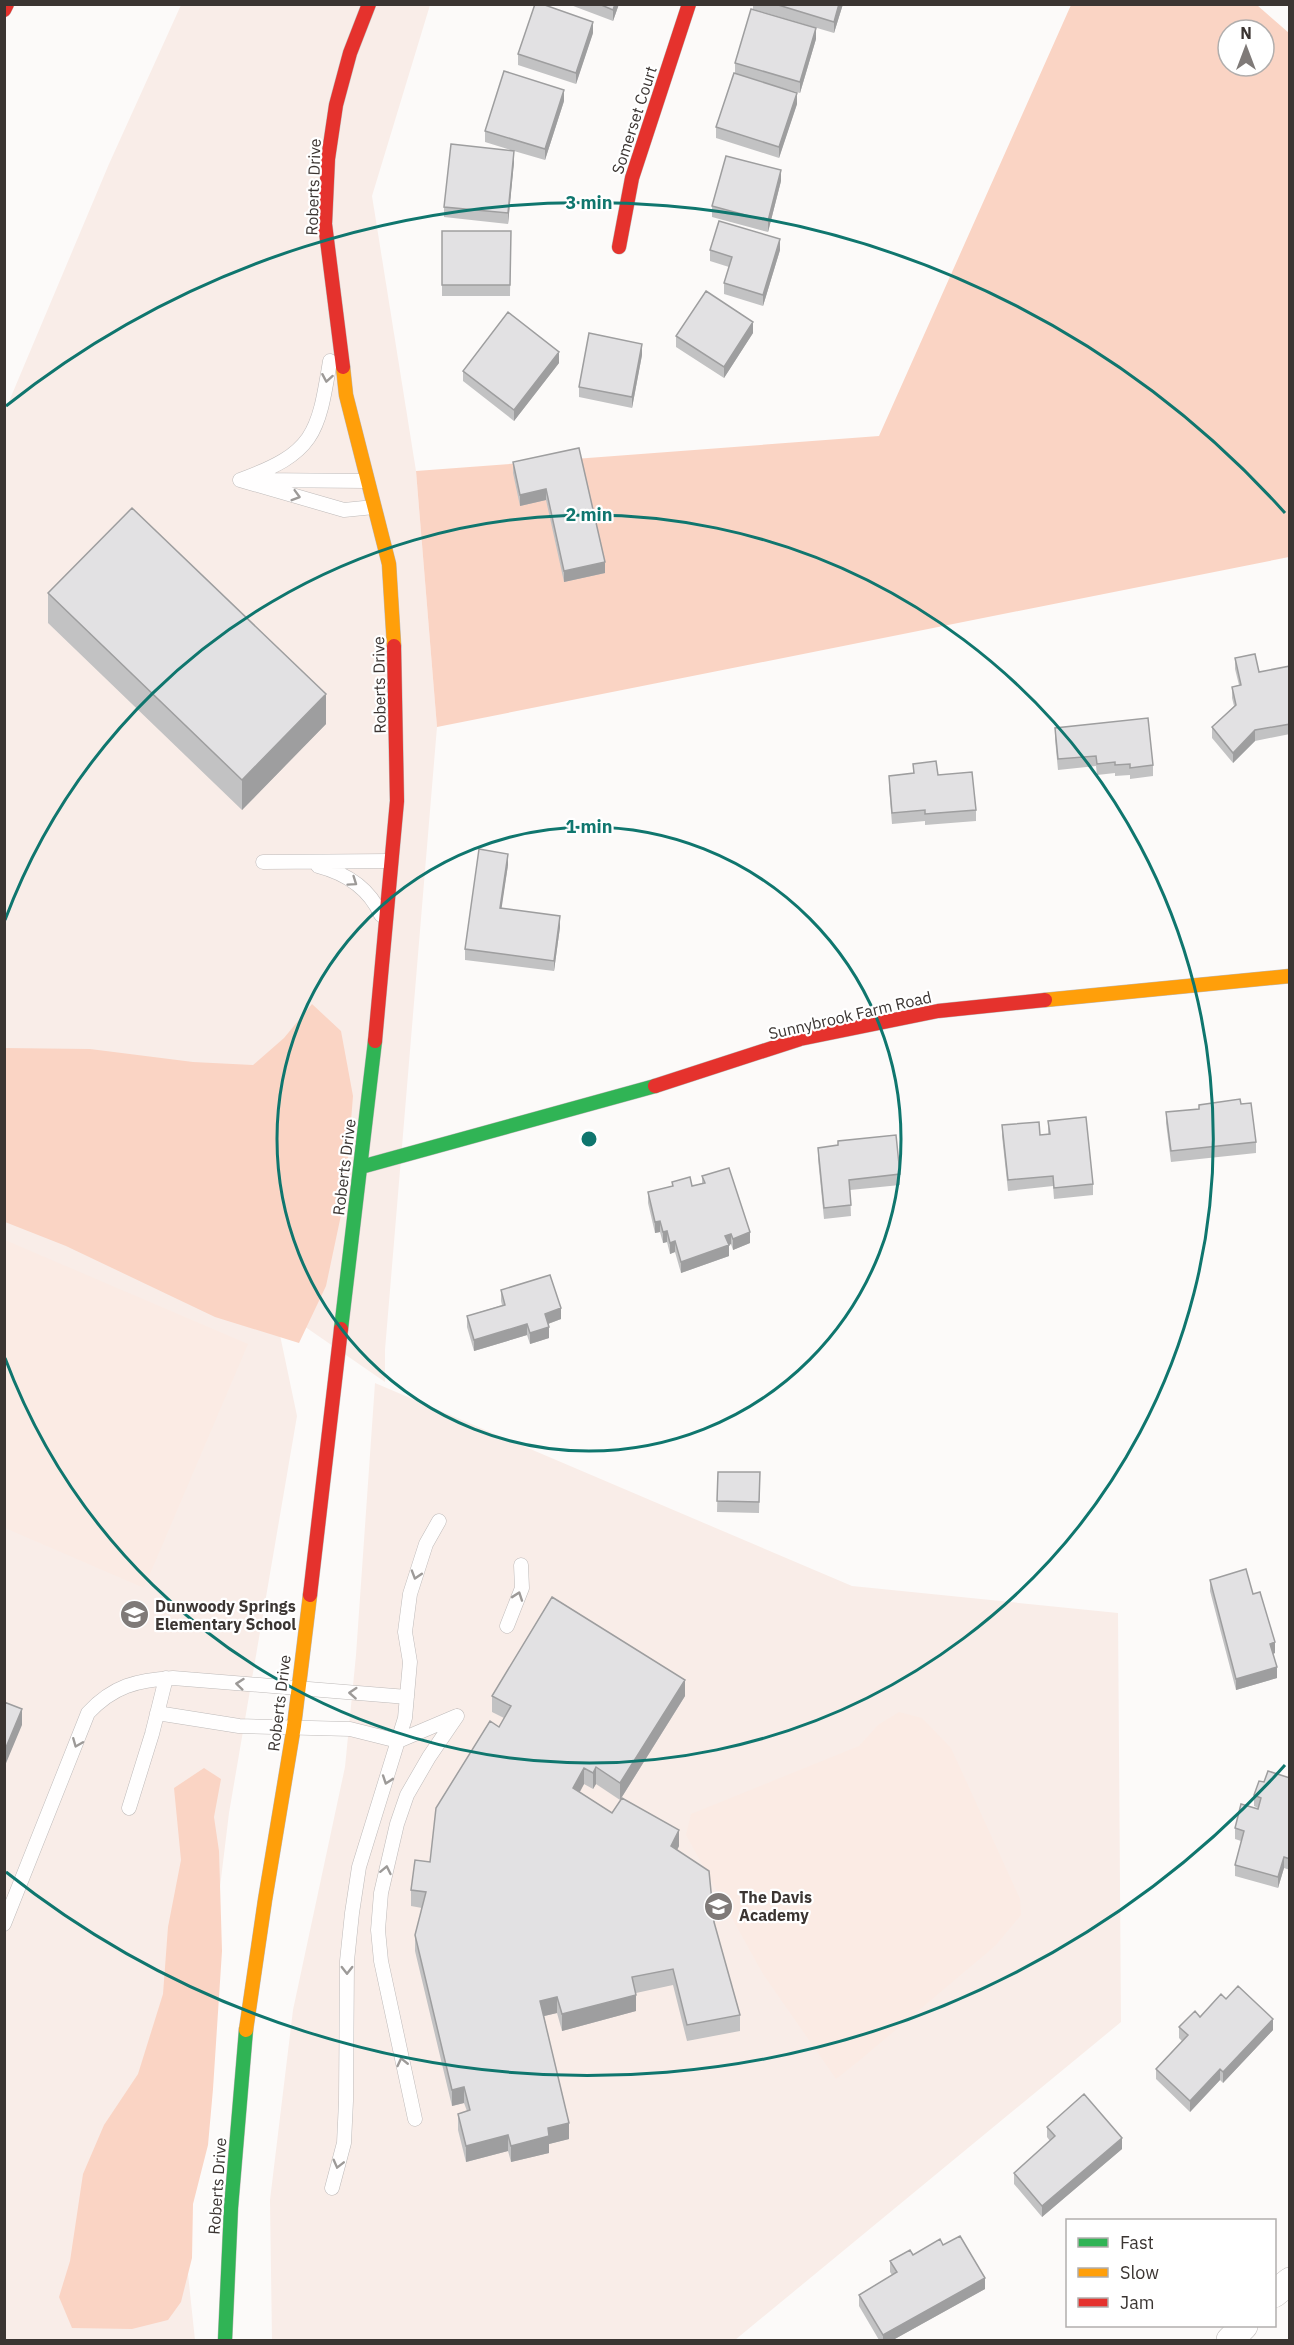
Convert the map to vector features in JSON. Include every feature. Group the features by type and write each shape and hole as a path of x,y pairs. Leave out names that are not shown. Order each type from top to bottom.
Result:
{"main road":[{"path":"4,10 7,4"},
{"name":"Roberts Drive","path":"225,2340 231,2208 244,2048 265,1900 294,1726 361,1167 397,801 394,619 389,564 346,395 325,224 328,159 343,77 358,28 369,4"},
{"name":"Somerset Court","path":"619,247 632,178 689,4"},
{"name":"Sunnybrook Farm Road","path":"361,1167 620,1097 800,1039 938,1011 1290,976"}],"street":[{"path":"1276,2293 1290,2281"},
{"path":"1230,2340 1242,2327"}],"lane":[{"path":"240,480 283,462 310,437 323,402 337,320"},
{"path":"240,480 368,481"},
{"path":"240,480 344,510 374,507"},
{"path":"263,862 391,861"},
{"path":"298,862 321,866 352,880 373,901 386,929"},
{"path":"332,2188 344,2143 347,1961 359,1867 405,1718 410,1662 405,1632 410,1594 426,1544 439,1521"},
{"path":"507,1626 522,1588 521,1565"},
{"path":"129,1808 166,1678"},
{"path":"4,1924 88,1713 111,1692 147,1680 166,1678 407,1697"},
{"path":"157,1713 239,1726 294,1726 350,1730 398,1741 457,1716 407,1795 397,1824 381,1893 378,1930 381,1961 415,2119"}],"shaded area":[{"path":"181,5 430,5 372,196 416,471 437,727 385,1350 385,1382 288,1315 5,1189 5,411 109,164"},
{"path":"1071,5 1257,5 1272,18 1216,18 1216,78 1276,78 1276,22 1289,33 1289,557 437,727 416,471 879,436"},
{"path":"312,1004 341,1031 353,1096 345,1196 326,1286 299,1343 215,1317 66,1246 5,1222 4,1048 90,1049 193,1062 253,1065 284,1038"},
{"name":"Dunwoody Springs Elementary School","path":"4,1214 280,1335 297,1416 229,1813 181,2208 195,2340 5,2340"},
{"path":"5,1240 248,1344 144,1588 5,1528"},
{"name":"The Davis Academy","path":"375,1383 852,1586 1118,1613 1121,2022 735,2340 272,2340 270,2200 293,2010 345,1767 356,1655"},
{"path":"899,1712 922,1718 951,1748 1020,1899 1021,1915 995,1946 836,2079 763,1974 686,1835 691,1814 859,1746 878,1725"},
{"path":"204,1768 221,1779 214,1817 219,1851 222,1951 208,2145 193,2204 192,2258 181,2302 168,2320 132,2329 72,2328 59,2297 70,2261 83,2174 104,2125 138,2074 163,1994 168,1927 181,1860 174,1788"}],"building":[{"path":"535,4 542,4 593,22 576,73 518,54"},
{"path":"599,4 615,4 613,10"},
{"path":"775,4 839,4 834,22"},
{"path":"751,9 816,28 800,82 735,63"},
{"path":"504,71 564,90 545,149 485,131"},
{"path":"734,73 797,93 779,147 716,127"},
{"path":"451,144 514,151 508,213 444,207"},
{"path":"726,156 781,170 768,221 712,206"},
{"path":"719,221 780,239 763,295 724,283 732,257 710,250"},
{"path":"442,231 511,231 510,285 442,285"},
{"path":"706,291 753,322 724,367 676,336"},
{"path":"508,312 559,352 514,410 463,371"},
{"path":"589,333 642,344 632,397 579,387"},
{"path":"579,448 605,562 564,571 546,489 520,495 513,462"},
{"path":"132,508 326,694 242,780 48,593"},
{"path":"1255,654 1259,672 1290,666 1290,724 1255,730 1233,753 1212,727 1236,705 1232,687 1241,685 1235,658"},
{"path":"1148,718 1153,765 1130,768 1130,764 1115,765 1115,762 1097,764 1096,756 1058,759 1055,728"},
{"path":"936,761 938,775 972,772 976,810 925,814 925,810 892,813 889,776 914,773 913,764"},
{"path":"479,849 508,854 500,908 560,916 554,961 465,949"},
{"path":"1240,1099 1241,1104 1251,1103 1256,1142 1171,1151 1166,1112 1199,1109 1199,1105"},
{"path":"1086,1117 1093,1184 1054,1188 1053,1176 1008,1180 1002,1125 1039,1122 1040,1135 1050,1134 1048,1121"},
{"path":"896,1135 900,1174 849,1180 851,1205 824,1208 818,1148 838,1145 838,1141"},
{"path":"729,1168 750,1232 733,1239 731,1234 725,1236 729,1245 681,1262 675,1241 670,1243 667,1231 663,1232 660,1221 655,1222 648,1192 673,1186 672,1182 690,1177 692,1186 705,1183 702,1176"},
{"path":"550,1275 561,1308 545,1314 549,1327 530,1333 527,1324 474,1340 467,1316 505,1305 501,1290"},
{"path":"718,1472 760,1472 759,1502 717,1501"},
{"path":"1246,1569 1253,1594 1260,1592 1275,1642 1270,1644 1277,1667 1236,1679 1210,1580"},
{"path":"552,1597 685,1680 620,1783 596,1767 593,1773 584,1768 573,1788 612,1813 622,1798 679,1830 671,1846 709,1871 714,1922 740,2015 687,2025 673,1969 632,1977 636,1995 562,2014 557,1997 540,2001 569,2123 548,2128 549,2136 511,2146 508,2135 466,2146 458,2114 470,2110 464,2087 452,2090 415,1935 426,1892 411,1890 415,1860 430,1862 436,1808 490,1721 499,1727 511,1706 492,1696"},
{"path":"4,1702 22,1709 4,1752"},
{"path":"1268,1771 1290,1778 1290,1859 1284,1857 1278,1877 1235,1865 1244,1831 1235,1828 1241,1804 1258,1809 1261,1798 1254,1795 1259,1781 1264,1782"},
{"path":"1238,1986 1273,2019 1223,2072 1220,2069 1190,2101 1156,2069 1188,2035 1179,2027 1195,2011 1200,2017 1221,1994 1226,1999"},
{"path":"1084,2094 1122,2138 1042,2206 1014,2173 1055,2136 1047,2127"},
{"path":"960,2236 985,2278 883,2335 859,2295 897,2272 890,2261 910,2250 913,2255 940,2239 943,2245"}],"traffic: fast":[{"path":"341,1329 375,1041"},
{"path":"361,1167 655,1086"},
{"path":"225,2340 231,2208 246,2030"}],"traffic: slow":[{"path":"343,367 346,395 389,564 394,646"},
{"path":"1045,1000 1290,976"},
{"path":"246,2030 294,1726 310,1595"}],"traffic: jam":[{"path":"4,10 7,4"},
{"path":"343,367 325,224 328,159 336,105 350,53 369,4"},
{"path":"619,247 632,178 689,4"},
{"path":"375,1041 397,801 394,646"},
{"path":"655,1086 800,1039 938,1011 1045,1000"},
{"path":"310,1595 341,1329"}],"place":[{"name":"Dunwoody Springs Elementary School","path":"134,1615"},
{"name":"The Davis Academy","path":"718,1906"}]}
